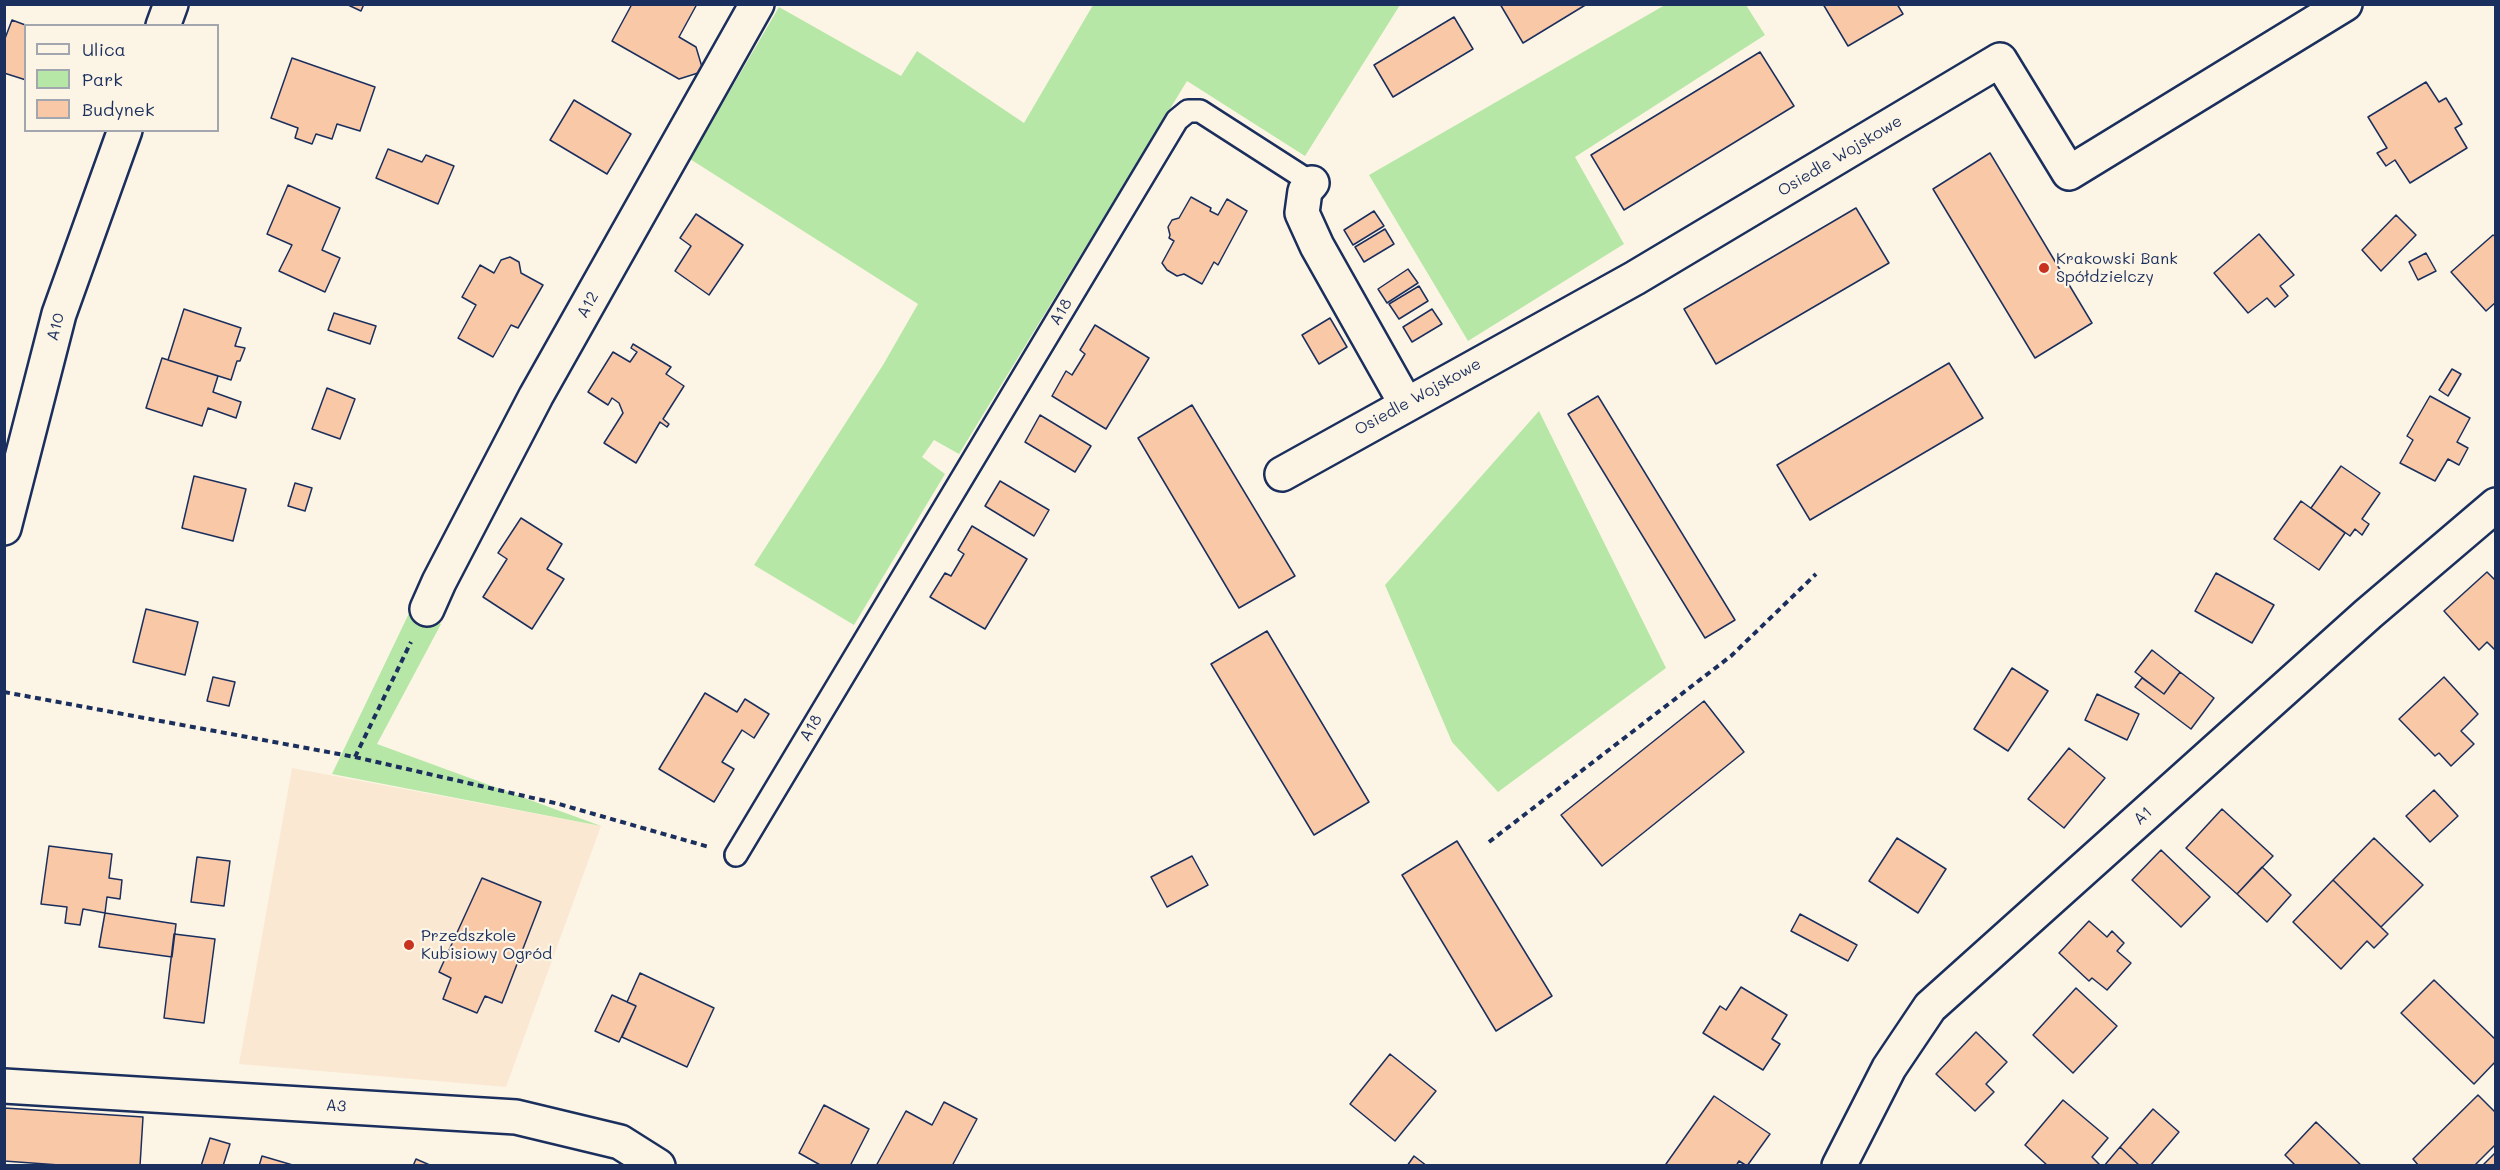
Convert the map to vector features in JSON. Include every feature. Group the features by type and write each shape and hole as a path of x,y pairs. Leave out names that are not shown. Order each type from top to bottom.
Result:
{"street":[{"path":"164,24 171,4"},
{"name":"A12","path":"427,609 536,396 757,4"},
{"name":"Osiedle Wojskowe","path":"1282,474 1635,278 2000,60 2069,173 2345,4"},
{"name":"A10","path":"4,528 59,314 124,132"},
{"name":"A18","path":"1312,183 1305,191 1302,213 1317,246 1406,404"},
{"name":"A1","path":"1839,1166 1889,1068 1930,1007 2368,614 2496,505"},
{"name":"A3","path":"4,1086 516,1117 620,1142 658,1166"}],"lane":[{"name":"A18","path":"736,855 1177,120 1188,111 1200,111 1312,183"}],"path":[{"path":"1489,842 1731,656 1816,574"},
{"path":"355,757 427,609"},
{"path":"4,692 355,757 560,804 736,855"}],"shaded area":[{"name":"Przedszkole Kubisiowy Ogród","path":"292,768 601,826 506,1087 239,1064"}],"green space":[{"path":"1093,5 1400,5 1305,156 1187,81 959,454 934,440 922,457 945,474 854,625 754,565 883,365 918,304 690,159 779,7 901,76 917,51 1024,123"},
{"path":"1665,5 1746,5 1765,35 1575,157 1624,244 1468,341 1369,175"},
{"path":"1539,411 1666,668 1498,792 1452,742 1385,585"},
{"path":"412,607 441,624 377,744 601,826 332,774"}],"building":[{"path":"346,4 364,4 361,11"},
{"path":"632,4 697,4 679,37 696,47 702,67 698,73 679,79 612,41"},
{"path":"1500,4 1587,4 1523,43"},
{"path":"1823,4 1897,4 1903,14 1848,46"},
{"path":"1454,17 1473,49 1393,97 1374,65"},
{"path":"12,20 24,24 24,79 4,73 4,41"},
{"path":"1760,52 1794,106 1624,210 1591,155"},
{"path":"292,58 375,87 360,131 337,124 332,139 316,134 312,144 295,138 298,128 271,118"},
{"path":"2426,82 2439,102 2446,98 2462,124 2455,128 2467,148 2410,183 2395,160 2386,166 2377,153 2387,148 2368,117"},
{"path":"574,100 631,134 607,174 550,140"},
{"path":"388,149 422,162 426,155 454,166 438,204 376,178"},
{"path":"1990,153 2092,323 2035,358 1933,189"},
{"path":"288,185 340,208 322,250 340,258 325,292 279,271 292,245 267,234"},
{"path":"1191,197 1211,208 1210,211 1218,215 1227,199 1247,211 1218,265 1214,262 1202,284 1184,274 1177,276 1167,270 1162,263 1174,241 1169,238 1168,227 1172,220 1179,218"},
{"path":"1856,208 1889,263 1716,364 1684,309"},
{"path":"1374,211 1384,226 1353,245 1344,230"},
{"path":"696,214 743,245 709,295 675,271 691,246 680,238"},
{"path":"2396,215 2416,235 2381,271 2362,250"},
{"path":"1385,229 1394,244 1364,262 1355,247"},
{"path":"2259,234 2294,275 2280,286 2288,296 2275,307 2267,298 2248,313 2214,273"},
{"path":"2493,235 2496,237 2496,302 2486,311 2451,272"},
{"path":"2426,253 2436,271 2418,280 2409,262"},
{"path":"510,257 519,262 521,273 543,285 518,328 511,325 493,357 458,338 476,305 462,297 480,265 494,273 501,260"},
{"path":"1408,269 1418,283 1387,303 1378,289"},
{"path":"1419,286 1428,301 1399,319 1389,304"},
{"path":"184,309 241,328 235,346 245,348 240,361 237,361 231,380 168,360"},
{"path":"1432,309 1442,324 1412,342 1403,327"},
{"path":"334,313 376,326 370,344 328,330"},
{"path":"1330,318 1347,347 1319,364 1302,335"},
{"path":"1095,325 1149,358 1106,429 1052,396 1066,371 1072,375 1085,354 1080,350"},
{"path":"633,344 671,367 666,374 684,386 663,419 669,424 667,427 660,422 636,463 604,443 623,413 619,403 612,398 608,405 588,392 613,352 630,362 637,352 631,348"},
{"path":"162,358 218,376 213,392 241,402 236,418 208,408 202,426 146,408"},
{"path":"1949,363 1983,418 1810,520 1777,465"},
{"path":"2452,369 2461,374 2448,396 2439,390"},
{"path":"327,388 355,399 340,439 312,429"},
{"path":"1598,396 1735,620 1705,638 1568,414"},
{"path":"2430,396 2470,418 2457,442 2468,448 2459,465 2448,459 2435,481 2400,463 2413,440 2407,436"},
{"path":"1192,405 1295,576 1239,608 1138,438"},
{"path":"1040,415 1091,446 1075,472 1025,442"},
{"path":"2341,466 2380,493 2362,519 2369,524 2362,535 2355,529 2350,536 2311,508"},
{"path":"194,476 246,489 233,541 182,528"},
{"path":"1000,481 1049,510 1034,536 985,506"},
{"path":"295,483 312,488 305,511 288,506"},
{"path":"2301,501 2345,533 2319,570 2274,539"},
{"path":"521,518 562,544 547,569 564,579 532,629 483,597 507,559 498,553"},
{"path":"972,526 1027,559 985,629 930,597 945,573 951,576 964,554 958,550"},
{"path":"2487,572 2496,581 2496,651 2487,642 2479,650 2444,611"},
{"path":"2216,573 2274,605 2252,643 2195,611"},
{"path":"146,609 198,622 185,675 133,662"},
{"path":"1267,631 1369,802 1314,835 1211,664"},
{"path":"2152,650 2180,672 2164,694 2135,672"},
{"path":"2012,668 2048,691 2008,751 1974,729"},
{"path":"2180,672 2214,698 2191,729 2135,687 2142,678 2164,694"},
{"path":"213,677 235,682 229,706 207,701"},
{"path":"2444,677 2478,714 2461,731 2474,744 2451,766 2439,753 2435,756 2399,719"},
{"path":"705,693 737,712 745,699 769,714 754,738 742,730 722,762 734,769 714,802 659,769"},
{"path":"2097,694 2139,714 2127,740 2085,720"},
{"path":"1704,701 1744,752 1602,866 1561,815"},
{"path":"2069,748 2105,778 2064,828 2028,799"},
{"path":"2434,790 2458,816 2430,842 2406,816"},
{"path":"2222,809 2273,856 2237,894 2186,848"},
{"path":"1897,838 1946,869 1918,913 1869,881"},
{"path":"2374,838 2423,885 2381,927 2333,880"},
{"path":"1457,841 1552,996 1496,1031 1402,875"},
{"path":"49,846 112,854 109,878 122,880 120,899 107,897 105,913 83,909 80,925 65,923 67,907 41,904"},
{"path":"2161,850 2210,897 2181,927 2132,880"},
{"path":"1192,856 1208,885 1167,907 1151,877"},
{"path":"197,857 230,861 224,906 191,902"},
{"path":"2262,867 2291,895 2267,922 2237,894"},
{"path":"482,878 541,902 502,1003 485,996 477,1013 443,999 451,978 439,972"},
{"path":"2333,880 2388,934 2374,948 2367,941 2341,969 2293,922"},
{"path":"105,913 176,924 172,957 99,947"},
{"path":"1800,914 1857,945 1848,961 1791,931"},
{"path":"2089,921 2107,937 2112,931 2124,943 2117,951 2131,963 2107,990 2092,978 2089,981 2059,953"},
{"path":"174,934 215,939 204,1023 164,1018"},
{"path":"640,973 714,1008 687,1067 622,1037 636,1006 627,1002"},
{"path":"2434,980 2496,1040 2496,1061 2474,1084 2401,1013"},
{"path":"1741,987 1787,1015 1772,1039 1780,1044 1763,1070 1703,1033 1720,1006 1726,1010"},
{"path":"2076,988 2117,1026 2073,1073 2033,1035"},
{"path":"612,995 636,1006 619,1042 595,1031"},
{"path":"1976,1032 2007,1062 1986,1084 1994,1092 1975,1111 1936,1074"},
{"path":"1390,1054 1436,1091 1395,1141 1350,1104"},
{"path":"2478,1095 2496,1113 2496,1144 2474,1166 2419,1166 2413,1159"},
{"path":"1714,1096 1770,1134 1747,1166 1739,1161 1736,1166 1669,1166 1666,1164"},
{"path":"2063,1100 2108,1138 2092,1157 2101,1166 2048,1166 2025,1145"},
{"path":"944,1102 977,1119 952,1166 876,1166 906,1111 932,1125"},
{"path":"824,1105 869,1129 850,1166 822,1166 799,1153"},
{"path":"4,1108 143,1117 140,1166 73,1166 4,1161"},
{"path":"2153,1109 2179,1132 2150,1166 2140,1166 2120,1147"},
{"path":"2316,1122 2362,1166 2296,1166 2285,1155"},
{"path":"210,1138 230,1144 223,1166 201,1166"},
{"path":"2120,1147 2140,1166 2104,1166"},
{"path":"2496,1152 2496,1166 2482,1166"},
{"path":"262,1156 296,1166 259,1166"},
{"path":"1414,1156 1427,1166 1407,1166"},
{"path":"416,1159 432,1166 413,1166"}],"place":[{"name":"Krakowski Bank Spółdzielczy","path":"2044,268"},
{"name":"Przedszkole Kubisiowy Ogród","path":"409,945"}]}
